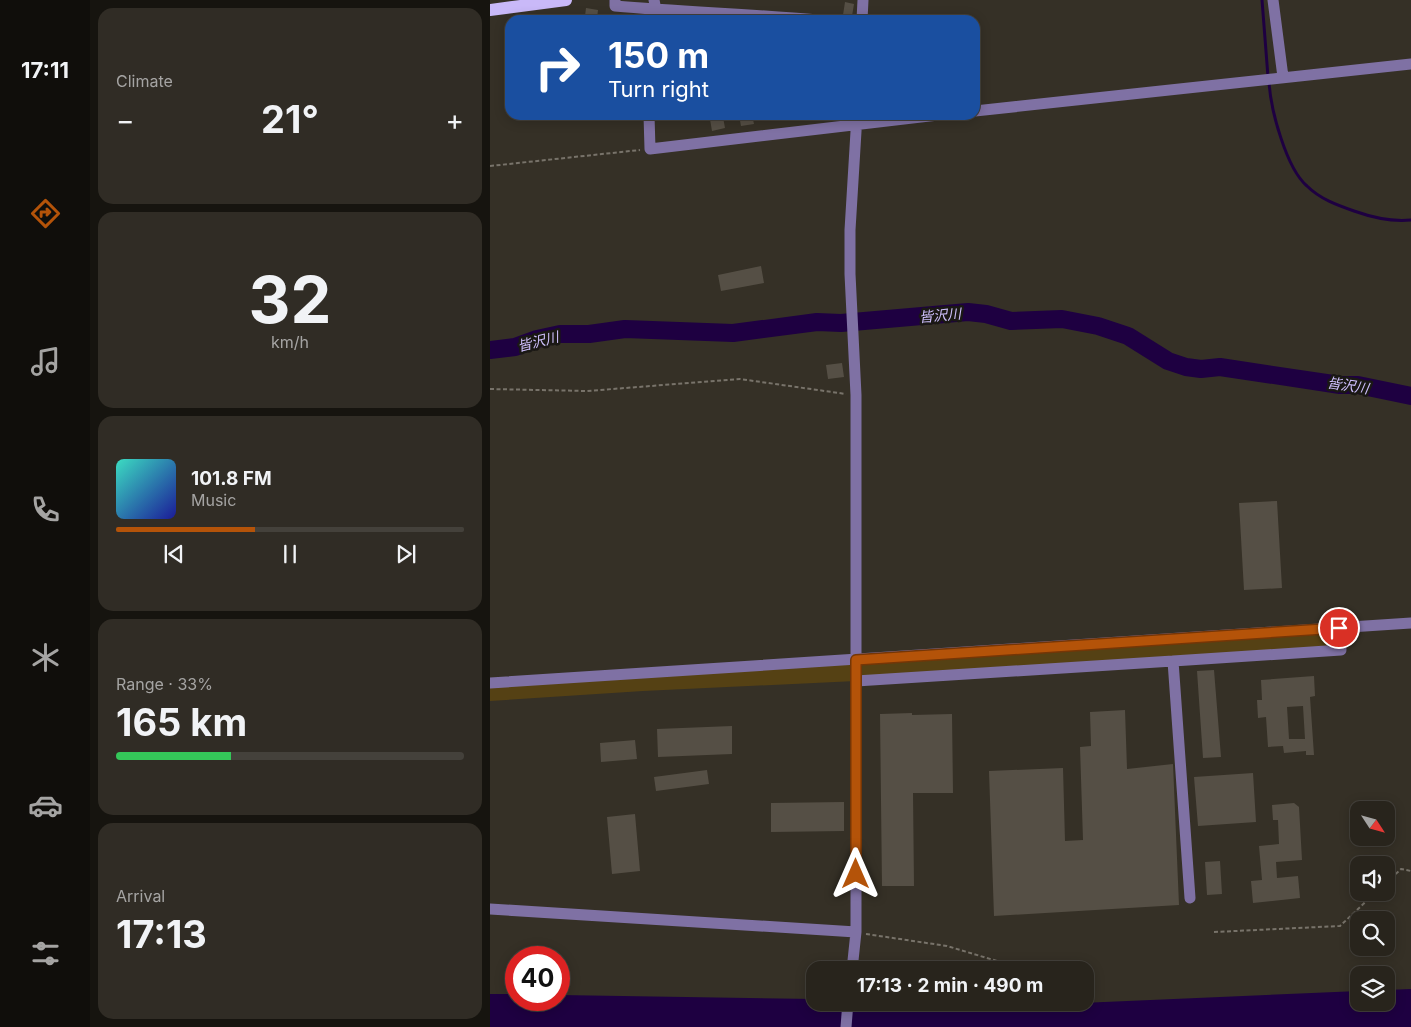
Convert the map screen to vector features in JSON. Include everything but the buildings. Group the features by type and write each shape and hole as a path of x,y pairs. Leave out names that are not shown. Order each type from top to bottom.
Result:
{"main road":[{"path":"490,10 566,0"}],"street":[{"path":"615,0 615,6 655,10 770,15"},
{"path":"862,15 863,0"},
{"path":"1273,0 1283,77"},
{"path":"980,110 1411,64"},
{"path":"650,120 650,149 857,120 850,230 850,274 856,396 856,932 853,961"},
{"path":"490,683 1411,623"},
{"path":"856,681 1341,650 1339,628"},
{"path":"1173,661 1190,898"},
{"path":"490,909 856,932"},
{"path":"846,1027 847,1011"}],"path":[{"path":"490,166 650,149"},
{"path":"490,389 587,392 740,379 856,396"},
{"path":"1395,875 1401,869 1411,871"},
{"path":"1214,932 1340,926 1366,901"},
{"path":"856,932 947,946 997,961"}],"shaded area":[{"path":"1339,628 1341,650 856,681 643,691 490,701 490,683"},
{"path":"1411,989 1411,1027 490,1027 490,994 505,994 505,1011 570,1011 570,995 806,999 806,1011 1094,1011 1094,1002 1350,991 1350,1011 1395,1011 1395,990"}],"waterway":[{"path":"1262,0 1268,77"},
{"path":"1269,83 1276,123 1286,153 1299,178 1307,186 1317,195 1361,213 1390,220 1411,220"},
{"name":"皆沢川","path":"490,350 515,347 537,339 560,334 589,334 625,329 733,333 817,322 841,323 968,312 986,314 1011,321 1062,319 1098,326 1128,336 1168,361 1186,367 1201,369 1220,367 1340,385 1358,385 1411,396"}],"route":[{"path":"856,874 856,660 1339,628"}]}
